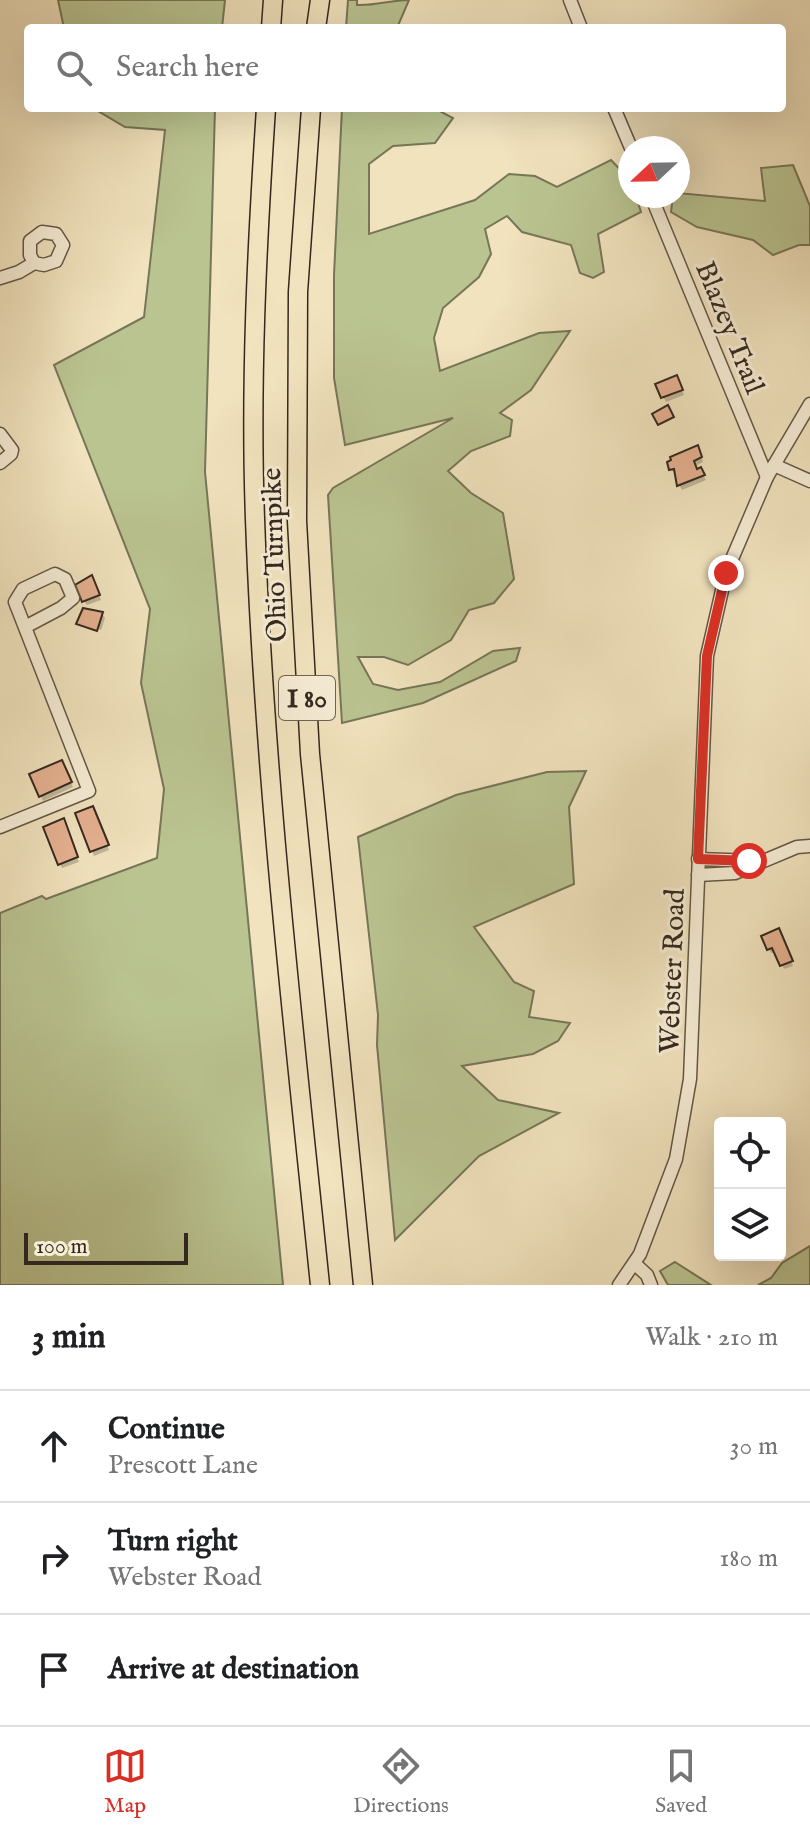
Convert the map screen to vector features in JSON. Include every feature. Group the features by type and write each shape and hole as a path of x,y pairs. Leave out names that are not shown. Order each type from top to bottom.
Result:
{"highway":[{"path":"271,24 273,0"},
{"path":"317,24 320,0"},
{"name":"Ohio Turnpike","path":"266,112 254,286 255,518 268,749 320,1285"},
{"name":"Ohio Turnpike","path":"311,112 298,292 297,521 310,754 363,1285"}],"street":[{"path":"570,0 579,24"},
{"path":"616,112 626,136"},
{"name":"Blazey Trail","path":"656,208 767,477"},
{"path":"0,278 34,263"},
{"name":"Webster Road","path":"619,1285 635,1264 657,1212 681,1139 692,1064 707,656 726,573 767,477 810,404"},
{"path":"0,434 12,450 0,463"},
{"path":"774,465 810,481"},
{"path":"0,827 89,791 15,602 23,589 55,574 65,579 73,598 25,627"},
{"path":"698,875 735,873 797,847 810,846"},
{"path":"698,859 763,860"},
{"path":"635,1264 647,1275 651,1285"}],"green space":[{"path":"58,0 225,0 222,24 63,24"},
{"path":"348,0 357,0 357,5 364,5 409,0 399,24 346,24"},
{"path":"100,112 215,112 205,472 283,1285 0,1285 0,913 157,858 164,789 141,683 150,609 54,365 144,317 165,130 125,127"},
{"path":"342,112 442,112 453,118 435,143 393,146 369,164 369,234 475,200 509,174 535,176 557,187 611,160 618,167 618,208 640,208 641,212 598,234 604,272 593,278 580,273 571,245 522,232 507,216 485,229 491,254 479,277 443,308 434,338 440,371 539,333 570,331 531,390 500,413 512,420 510,436 471,451 448,471 471,493 503,513 514,579 494,603 469,610 451,640 408,665 384,657 358,657 373,684 398,690 440,682 493,651 520,648 516,661 423,703 342,723 328,495 333,488 453,418 345,445 334,378 334,275"},
{"path":"793,165 810,206 810,245 799,245 773,255 753,240 697,227 671,212 672,208 690,208 690,194 765,201 761,168"},
{"path":"586,771 569,807 574,884 474,927 514,982 534,991 529,1017 570,1023 558,1041 533,1054 462,1066 498,1100 559,1113 479,1156 395,1240 377,1045 378,1015 358,837 456,795 547,772"},
{"path":"810,1246 810,1285 758,1285 771,1278 786,1261"},
{"path":"675,1262 711,1285 668,1285 660,1271"}],"building":[{"path":"677,375 683,390 661,398 655,384"},
{"path":"668,405 674,417 658,425 652,414"},
{"path":"698,445 702,457 694,461 697,469 701,467 705,475 677,486 674,469 669,470 667,462 671,460 670,457"},
{"path":"92,575 100,595 82,602 75,585"},
{"path":"83,608 103,612 97,631 76,624"},
{"path":"62,760 72,782 39,797 29,774"},
{"path":"93,806 109,845 90,852 75,813"},
{"path":"64,818 78,857 58,865 43,827"},
{"path":"779,928 793,961 780,966 772,948 767,950 761,936"}],"route":[{"path":"726,573 707,656 698,859 749,861"}]}
